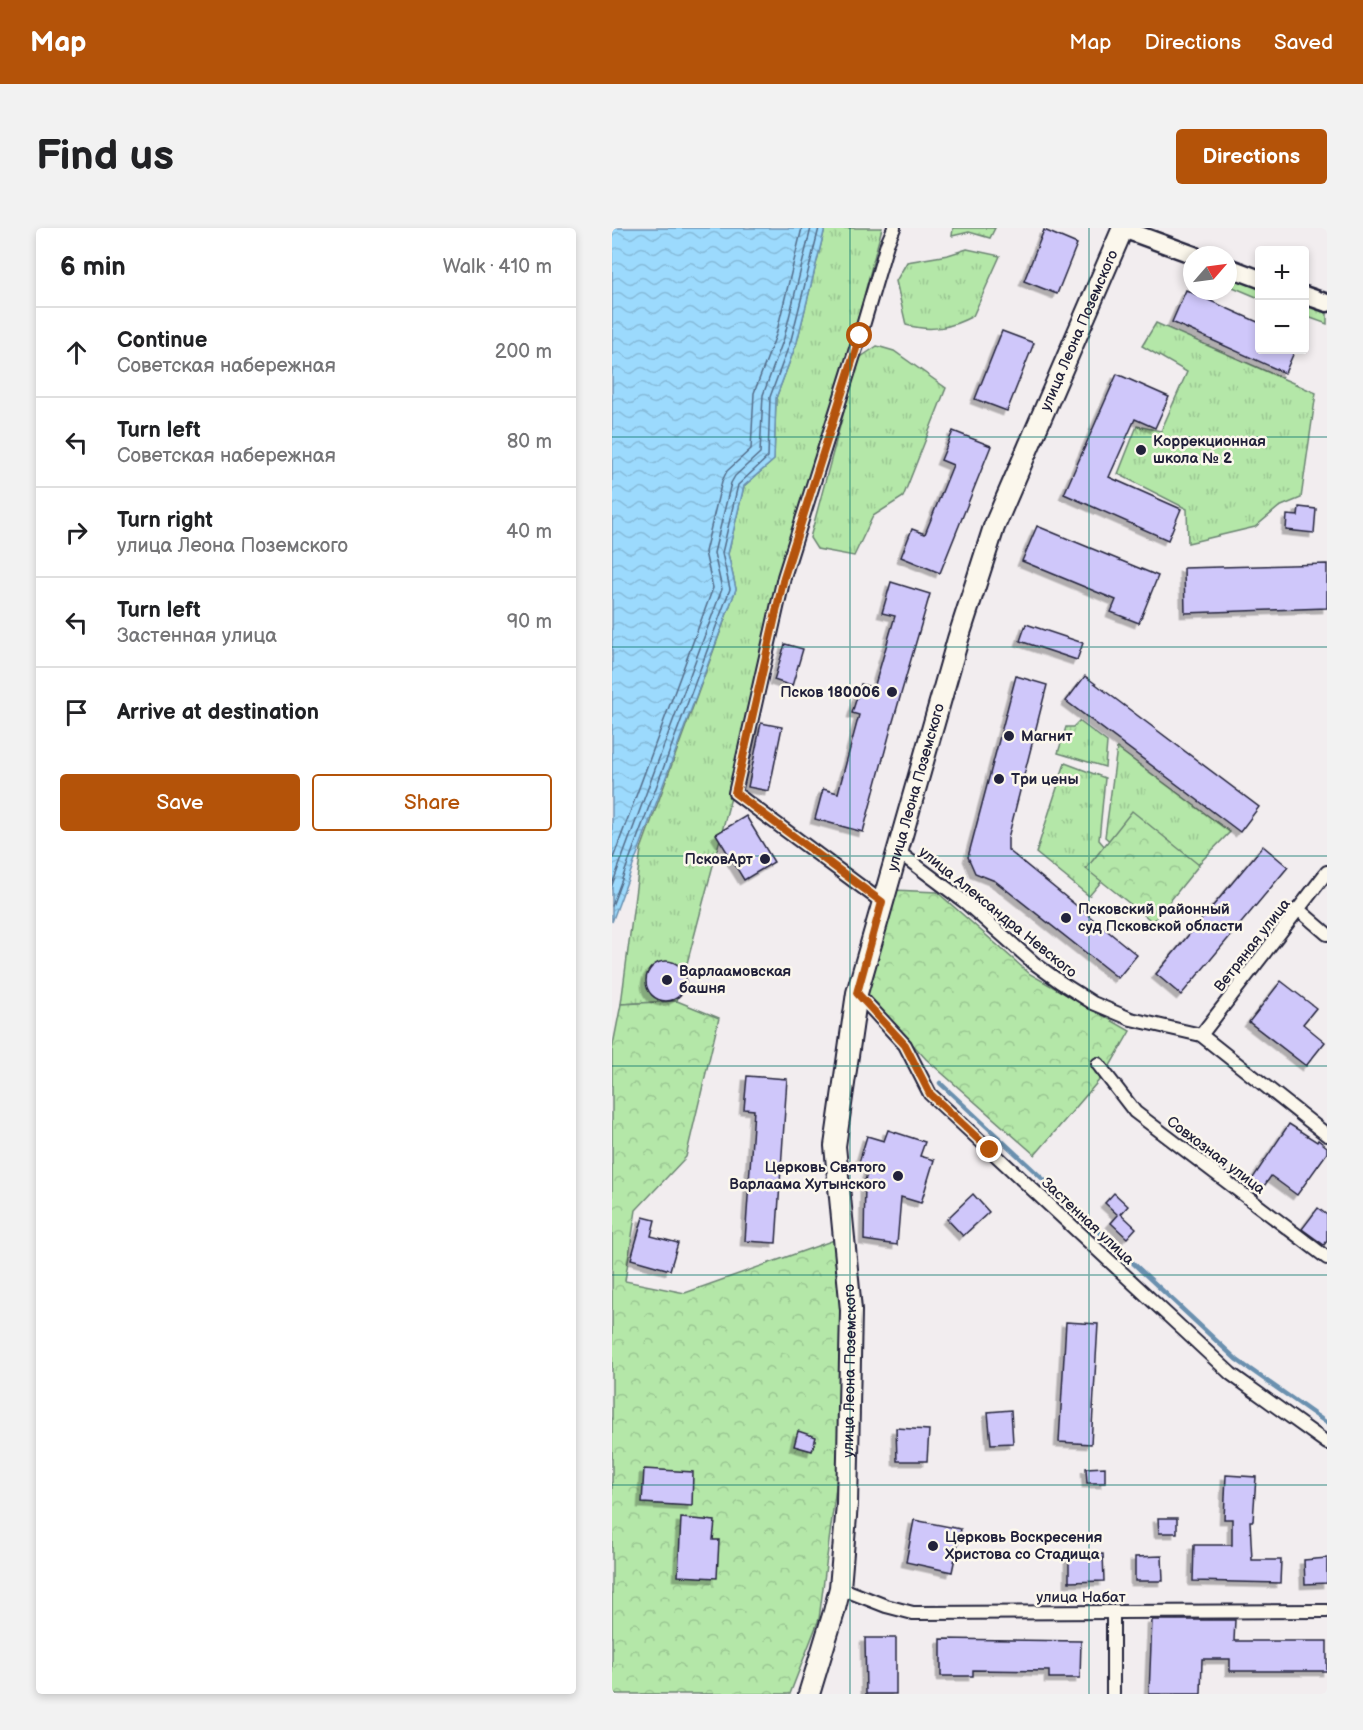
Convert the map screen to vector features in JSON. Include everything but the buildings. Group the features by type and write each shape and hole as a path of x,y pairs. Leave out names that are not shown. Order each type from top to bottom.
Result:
{"main road":[{"name":"улица Леона Поземского","path":"809,1694 840,1588 847,1504 851,1310 835,1146 857,993 958,639 994,527 1122,228"},
{"path":"1122,228 1183,251"},
{"path":"1237,270 1255,277"},
{"path":"1309,296 1327,303"}],"street":[{"path":"882,902 735,793 784,577 887,244 894,228"},
{"name":"улица Александра Невского","path":"897,851 964,902 1034,963 1093,1003 1131,1019 1201,1035 1327,1135"},
{"name":"Ветряная улица","path":"1201,1035 1327,872"},
{"path":"1298,909 1327,934"},
{"name":"Застенная улица","path":"857,993 905,1045 930,1094 1231,1374 1327,1443"},
{"name":"Совхозная улица","path":"1098,1064 1135,1112 1327,1258"},
{"name":"улица Набат","path":"840,1588 863,1599 913,1613 1327,1611"},
{"path":"1113,1612 1113,1694"}],"green space":[{"path":"825,228 882,228 677,1001 621,1004 641,849 736,589 728,554 744,486 774,460 776,398 797,342"},
{"path":"953,228 995,228 990,238 969,232 952,236"},
{"path":"967,249 1000,256 973,316 941,328 906,325 896,281 907,262 948,255"},
{"path":"1237,280 1255,287 1255,296 1237,289"},
{"path":"1309,306 1327,313 1327,324 1309,317"},
{"path":"1156,323 1316,393 1301,498 1279,507 1255,527 1188,543 1187,509 1118,474 1137,426 1161,431 1187,372 1142,346"},
{"path":"877,346 894,351 946,388 903,497 873,516 854,556 817,549 810,538 858,359"},
{"path":"1079,721 1107,742 1105,767 1058,753 1066,727 1073,727"},
{"path":"1117,748 1230,832 1169,894 1105,837"},
{"path":"1065,763 1105,778 1099,840 1118,862 1089,896 1036,853"},
{"path":"1132,811 1199,865 1153,922 1086,869"},
{"path":"893,890 937,892 1030,974 1130,1031 1107,1071 1035,1155 926,1059 864,991"},
{"path":"677,1001 719,1018 686,1157 636,1210 625,1281 685,1293 837,1239 843,1319 841,1448 819,1619 790,1694 612,1694 612,1050 621,1004"}],"water":[{"path":"612,228 825,228 797,342 776,398 774,460 744,486 728,554 736,589 612,922"}],"waterway":[{"path":"940,1083 1237,1360 1327,1423"}],"place":[{"name":"Коррекционная школа № 2","path":"1141,450"},
{"name":"Псков 180006","path":"892,692"},
{"name":"Магнит","path":"1009,736"},
{"name":"Три цены","path":"999,779"},
{"name":"ПсковАрт","path":"765,859"},
{"name":"Псковский районный суд Псковской области","path":"1066,918"},
{"name":"Варлаамовская башня","path":"667,980"},
{"name":"Церковь Святого Варлаама Хутынского","path":"898,1176"},
{"name":"Церковь Воскресения Христова со Стадища","path":"933,1546"}],"route":[{"path":"860,336 784,577 735,793 882,902 857,993 905,1045 930,1094 990,1150"}]}
